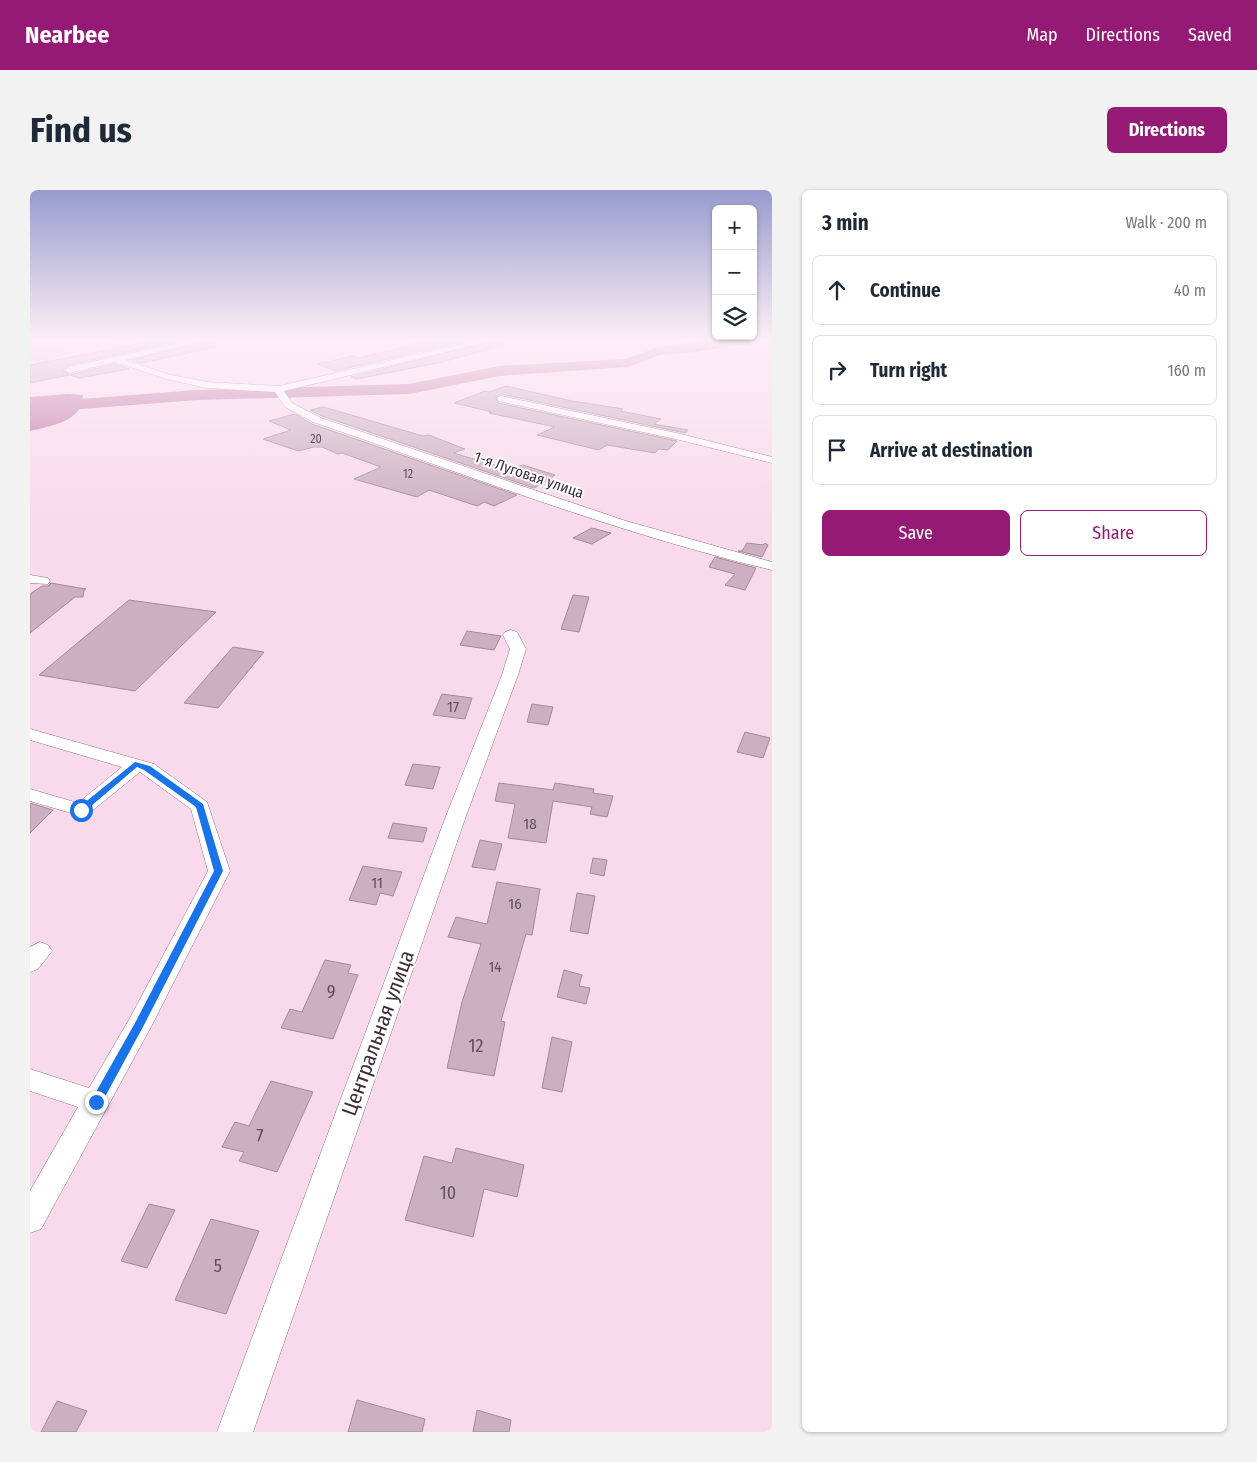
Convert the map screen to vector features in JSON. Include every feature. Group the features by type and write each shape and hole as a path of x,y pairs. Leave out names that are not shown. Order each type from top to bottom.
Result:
{"street":[{"name":"1-я Луговая улица","path":"284,398 295,409 317,420 621,524 772,566"},
{"path":"501,399 681,437 772,460"},
{"name":"Центральная улица","path":"236,1432 456,816 510,675 518,649 511,635"},
{"path":"30,1219 139,1025 219,871 200,806 147,768 32,736"},
{"path":"30,795 81,810 135,765"},
{"path":"30,1080 96,1102"}],"shaded area":[{"path":"30,398 83,398 82,404 72,417 56,425 30,431"}],"building":[{"path":"467,398 497,398 498,403 677,441 668,450 659,449 655,453 607,445 599,450 537,435 555,427 489,413 492,412 454,403"},
{"path":"520,398 559,398 623,409 620,411 661,419 654,424 688,430 685,433"},
{"path":"324,407 423,436 429,435 465,449 453,453 510,469 523,465 555,475 534,488 322,416 310,410"},
{"path":"295,414 312,424 517,495 494,506 484,502 477,506 429,490 417,497 354,479 381,467 322,447 298,451 263,439 291,430 269,421"},
{"path":"592,528 611,533 592,544 573,538"},
{"path":"747,543 763,545 765,543 768,545 762,557 738,551 742,551"},
{"path":"715,557 756,568 745,590 725,585 735,574 709,567"},
{"path":"51,583 86,589 84,590 83,597 75,597 30,633 30,594 42,586 48,586"},
{"path":"573,595 589,597 579,632 561,629"},
{"path":"129,600 216,612 135,691 39,675"},
{"path":"467,631 501,636 494,650 460,645"},
{"path":"233,647 264,652 218,708 184,703"},
{"path":"442,694 472,698 465,719 433,715"},
{"path":"532,704 553,707 548,725 527,722"},
{"path":"745,732 770,738 763,758 737,752"},
{"path":"413,764 440,767 433,789 405,785"},
{"path":"499,783 553,790 555,783 594,789 593,793 613,796 607,817 590,814 592,807 553,801 546,843 508,838 515,804 495,801"},
{"path":"30,803 53,810 30,833"},
{"path":"393,823 427,828 423,842 388,838"},
{"path":"480,840 502,844 495,870 472,867"},
{"path":"593,858 607,860 604,876 590,873"},
{"path":"363,866 402,872 393,896 380,893 376,905 349,900"},
{"path":"497,882 540,889 532,935 526,934 501,1021 505,1022 494,1076 447,1068 462,1002 481,944 448,937 456,917 487,924"},
{"path":"577,893 595,896 588,934 570,931"},
{"path":"325,960 351,965 348,973 358,975 333,1039 281,1028 290,1009 302,1012"},
{"path":"564,970 582,975 579,986 590,988 586,1004 557,997"},
{"path":"552,1037 572,1042 562,1092 542,1088"},
{"path":"271,1081 313,1092 277,1172 239,1161 244,1152 222,1147 235,1122 249,1126"},
{"path":"456,1148 524,1165 517,1197 484,1189 473,1237 405,1220 424,1156 452,1163"},
{"path":"149,1204 175,1210 147,1268 121,1261"},
{"path":"211,1219 259,1231 226,1314 175,1300"},
{"path":"357,1400 425,1419 422,1432 348,1432"},
{"path":"57,1401 87,1411 76,1432 41,1432"},
{"path":"477,1410 511,1420 509,1432 473,1432"}],"waterway":[{"path":"30,408 159,398"}],"route":[{"path":"81,810 135,765 147,768 200,806 219,871 139,1025 96,1102"}]}
